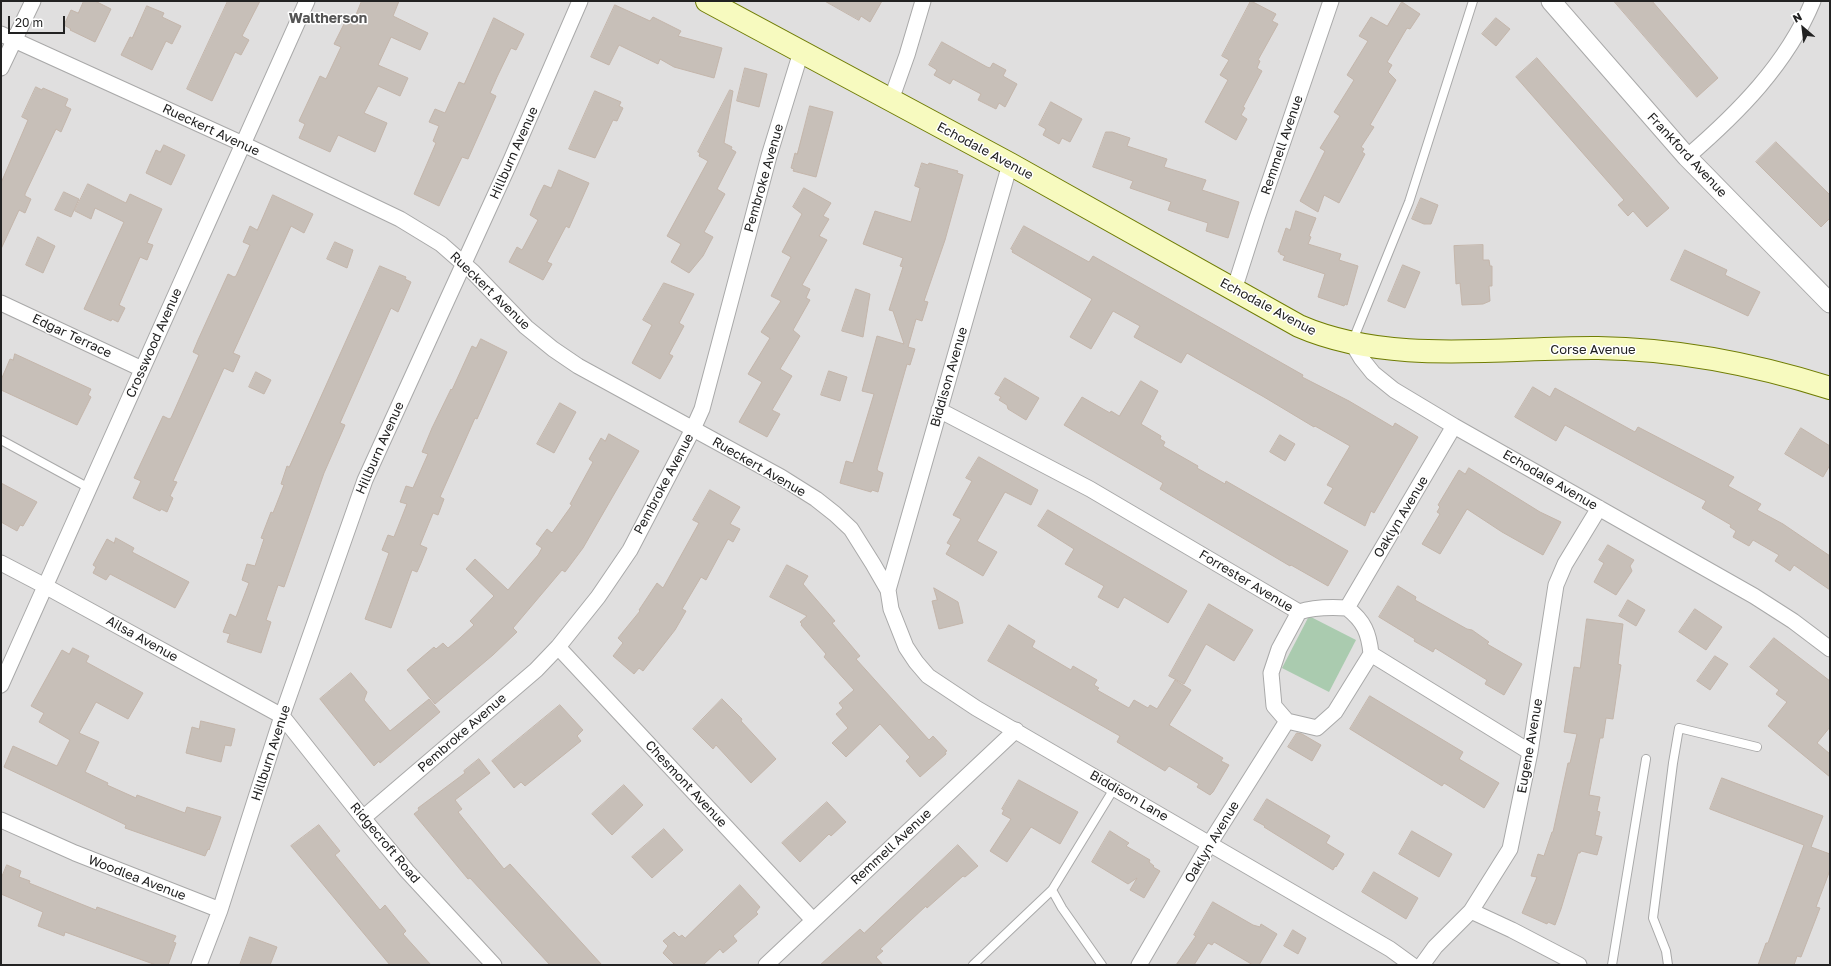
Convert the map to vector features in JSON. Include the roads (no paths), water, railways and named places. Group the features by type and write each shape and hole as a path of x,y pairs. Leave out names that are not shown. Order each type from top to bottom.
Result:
{"main road":[{"name":"Echodale Avenue","path":"708,1 1010,164 1299,326 1323,336 1352,343"},
{"name":"Corse Avenue","path":"1352,343 1382,348 1425,351 1597,348 1676,353 1743,364 1830,388"}],"street":[{"path":"1,68 8,37 32,1"},
{"name":"Crosswood Avenue","path":"1,685 307,1"},
{"name":"Hillburn Avenue","path":"220,910 282,716 365,480 511,160 580,1"},
{"path":"891,100 907,55 922,1"},
{"name":"Remmell Avenue","path":"1234,290 1256,218 1331,1"},
{"name":"Frankford Avenue","path":"1550,1 1687,157 1830,303"},
{"path":"1687,157 1733,115 1767,79 1798,33 1813,1"},
{"name":"Rueckert Avenue","path":"8,37 243,144 400,219 441,244 464,263 526,327 553,349 578,366 781,477 816,499 851,529 864,548 888,590"},
{"name":"Pembroke Avenue","path":"363,818 536,670 558,648 598,597 630,550 693,430 702,409 769,156 801,52"},
{"name":"Biddison Avenue","path":"888,590 1010,164"},
{"name":"Edgar Terrace","path":"1,303 142,369"},
{"name":"Echodale Avenue","path":"1352,343 1373,373 1394,390 1454,426 1754,596 1793,621 1830,649"},
{"name":"Forrester Avenue","path":"939,410 1090,489 1298,612 1326,607 1347,608"},
{"name":"Oaklyn Avenue","path":"1347,608 1454,426"},
{"name":"Eugene Avenue","path":"1422,965 1435,947 1471,911 1510,849 1530,752 1556,585 1565,564 1599,508"},
{"name":"Ailsa Avenue","path":"1,563 282,716"},
{"name":"Biddison Lane","path":"888,590 891,609 906,647 928,676 976,708 1115,787 1390,950 1412,965"},
{"path":"1298,612 1279,649 1271,673 1274,706 1287,721 1317,728 1335,712 1371,654 1370,636 1362,623 1347,608"},
{"name":"Chesmont Avenue","path":"558,648 813,920"},
{"path":"1371,654 1530,752"},
{"name":"Ridgecroft Road","path":"282,716 363,818 407,870 494,965"},
{"name":"Oaklyn Avenue","path":"1139,965 1210,843 1287,721"},
{"name":"Remmell Avenue","path":"766,965 1016,730"},
{"name":"Woodlea Avenue","path":"1,820 75,853 220,910"},
{"path":"199,965 220,910"},
{"path":"1471,911 1512,930 1579,965"}],"lane":[{"path":"1352,343 1409,202 1473,1"},
{"path":"1,440 89,488"},
{"path":"1668,965 1666,951 1653,918 1679,728 1757,747"},
{"path":"1612,965 1646,760"},
{"path":"973,965 1052,890 1115,787"},
{"path":"1052,890 1062,908 1102,965"}],"district":[{"name":"Waltherson","path":"328,19"}]}
